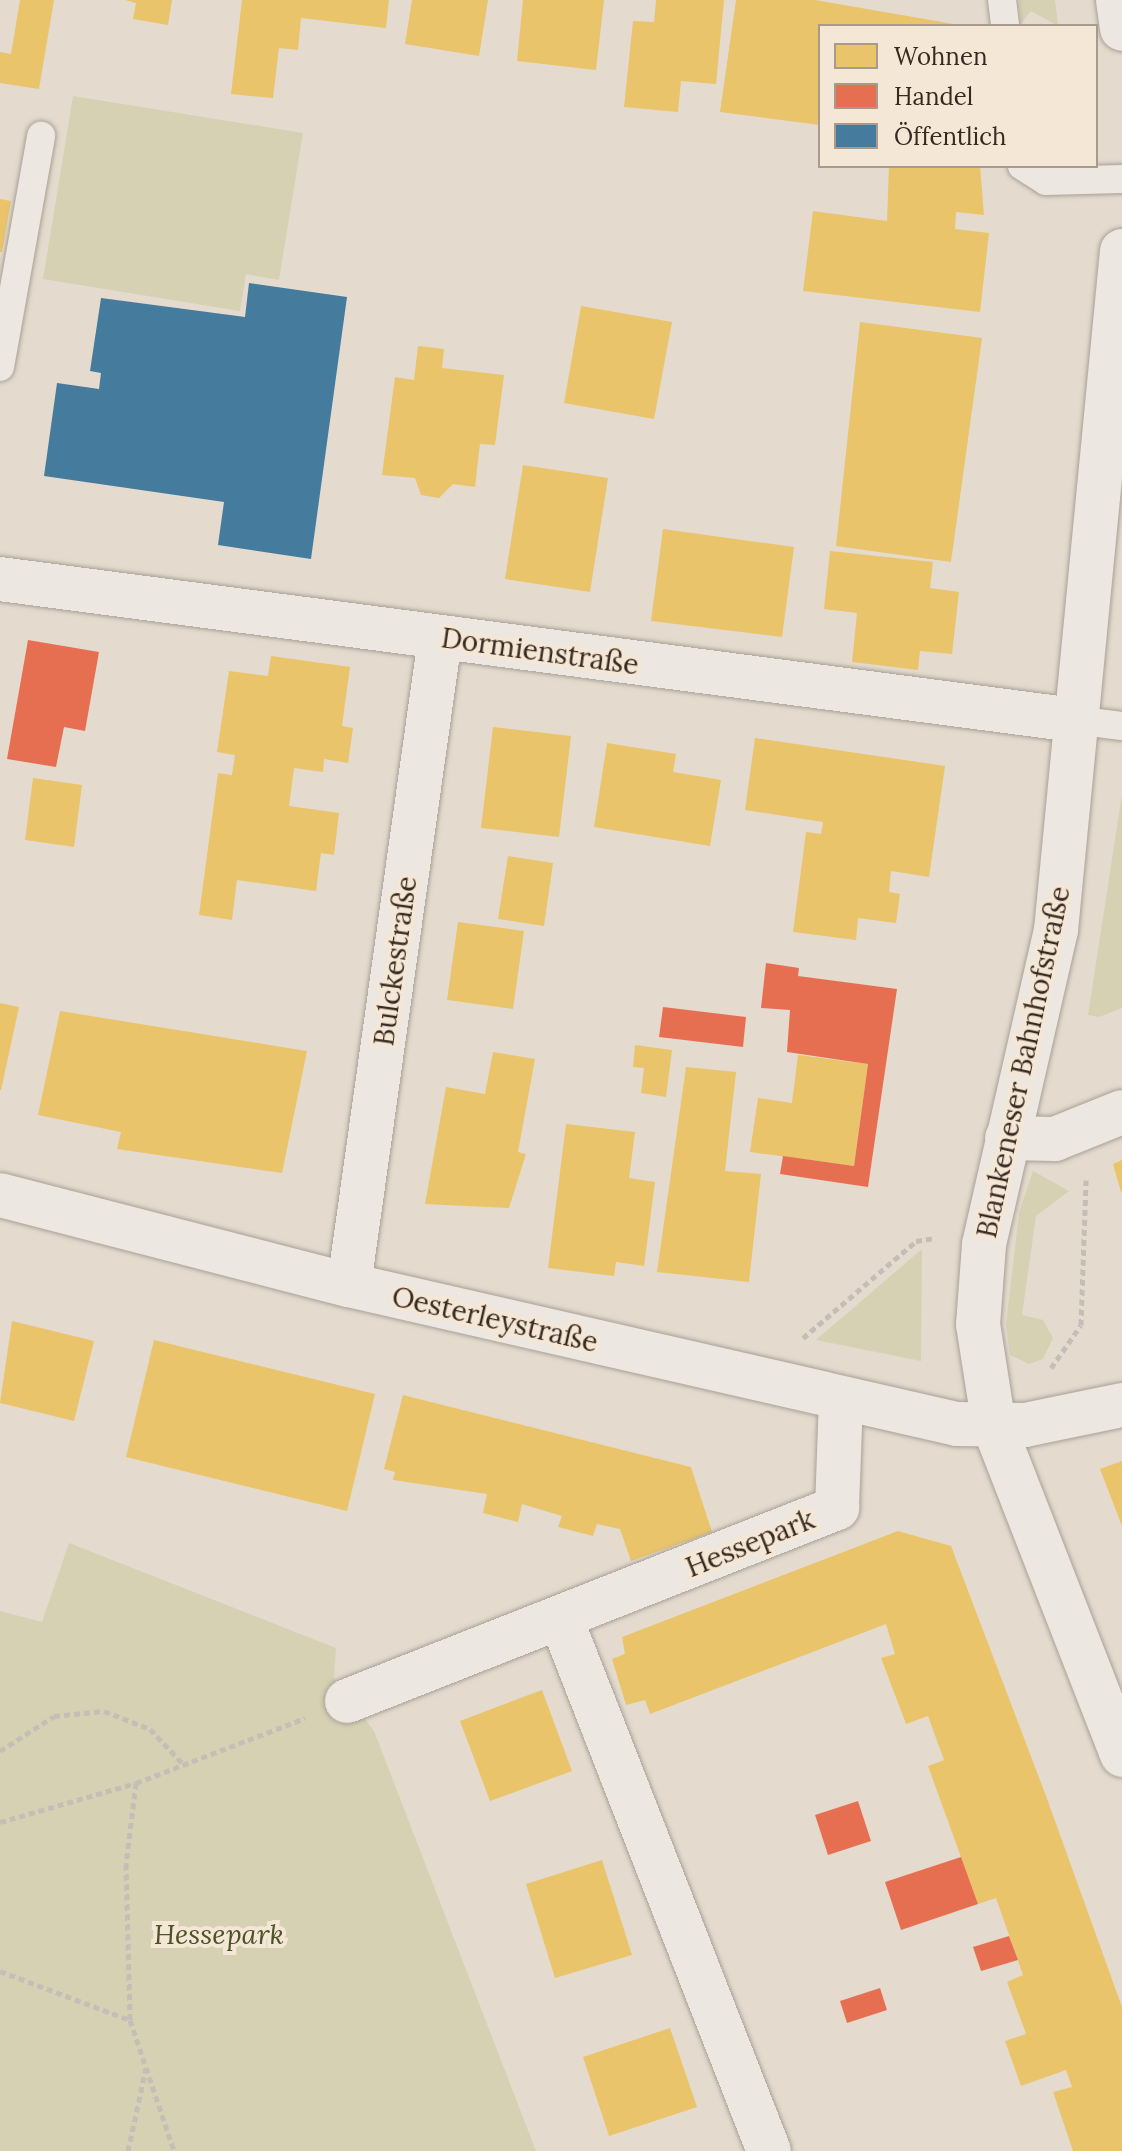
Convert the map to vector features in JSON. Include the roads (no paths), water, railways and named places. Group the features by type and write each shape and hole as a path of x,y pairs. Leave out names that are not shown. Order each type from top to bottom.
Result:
{"street":[{"path":"1118,0 1122,29"},
{"name":"Blankeneser Bahnhofstraße","path":"1122,251 1102,724 984,1245 978,1324 994,1426 1122,1755"},
{"name":"Dormienstraße","path":"0,579 1102,724"},
{"name":"Bulckestraße","path":"349,1285 440,638"},
{"path":"1007,1138 1035,1142 1074,1133 1122,1112"},
{"name":"Oesterleystraße","path":"0,1195 349,1285 841,1400 994,1426 1122,1405"},
{"name":"Hessepark","path":"347,1701 837,1508 841,1400"},
{"path":"561,1619 769,2151"}],"lane":[{"path":"1002,0 1005,24"},
{"path":"0,367 41,136"},
{"path":"1025,168 1046,181 1122,179"}]}
